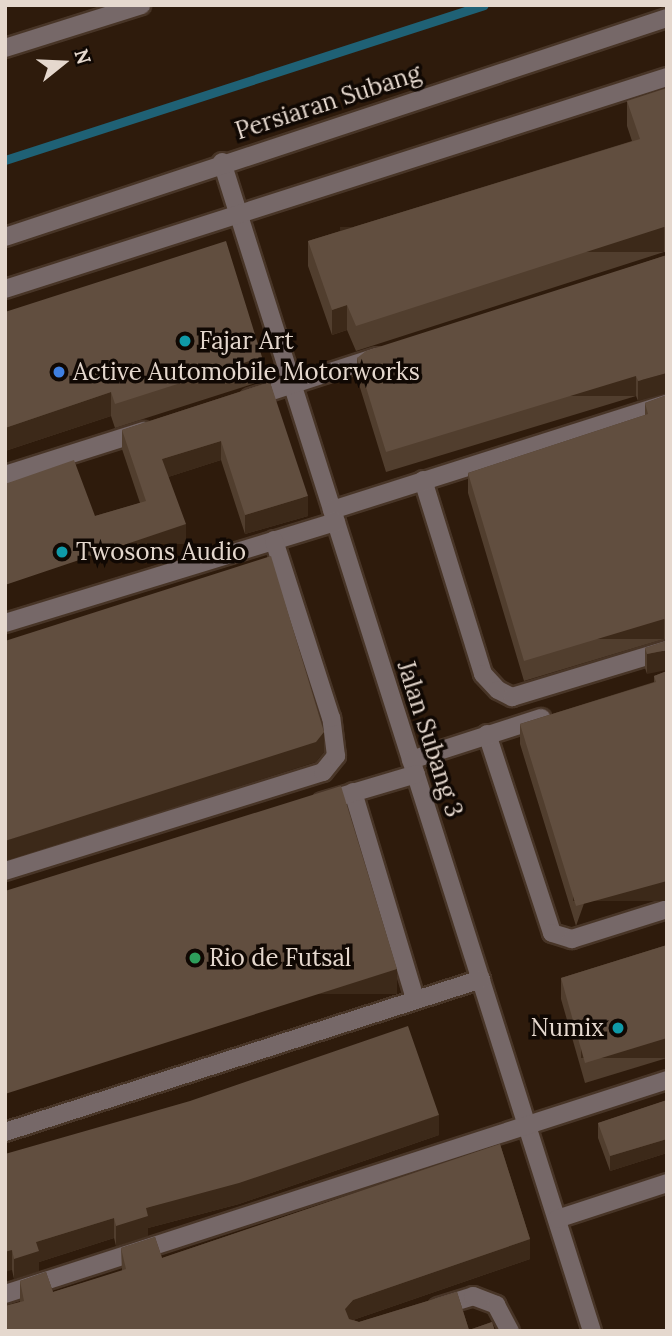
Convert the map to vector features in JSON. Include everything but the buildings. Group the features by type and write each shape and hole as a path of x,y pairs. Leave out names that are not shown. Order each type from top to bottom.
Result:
{"street":[{"path":"5,48 141,5"},
{"name":"Persiaran Subang","path":"5,237 222,162 667,18"},
{"path":"5,289 240,218 667,78"},
{"name":"Jalan Subang 3","path":"222,162 592,1331"},
{"path":"227,405 396,351"},
{"path":"5,623 274,540 423,480 667,404"},
{"path":"5,475 162,426"},
{"path":"423,480 483,674 498,690 512,697 667,650"},
{"path":"5,871 323,772 336,756 331,718 274,540"},
{"path":"302,808 353,792 487,734 564,711"},
{"path":"487,734 552,933 572,939 667,909"},
{"path":"353,792 415,999"},
{"path":"5,1132 481,979"},
{"path":"5,1294 667,1080"},
{"path":"557,1219 667,1183"},
{"path":"421,1312 473,1296 496,1305 510,1331"}],"waterway":[{"path":"5,160 484,5"}],"place":[{"name":"Fajar Art","path":"185,341"},
{"name":"Active Automobile Motorworks","path":"59,372"},
{"name":"Twosons Audio","path":"62,552"},
{"name":"Rio de Futsal","path":"195,958"},
{"name":"Numix","path":"618,1028"}]}
